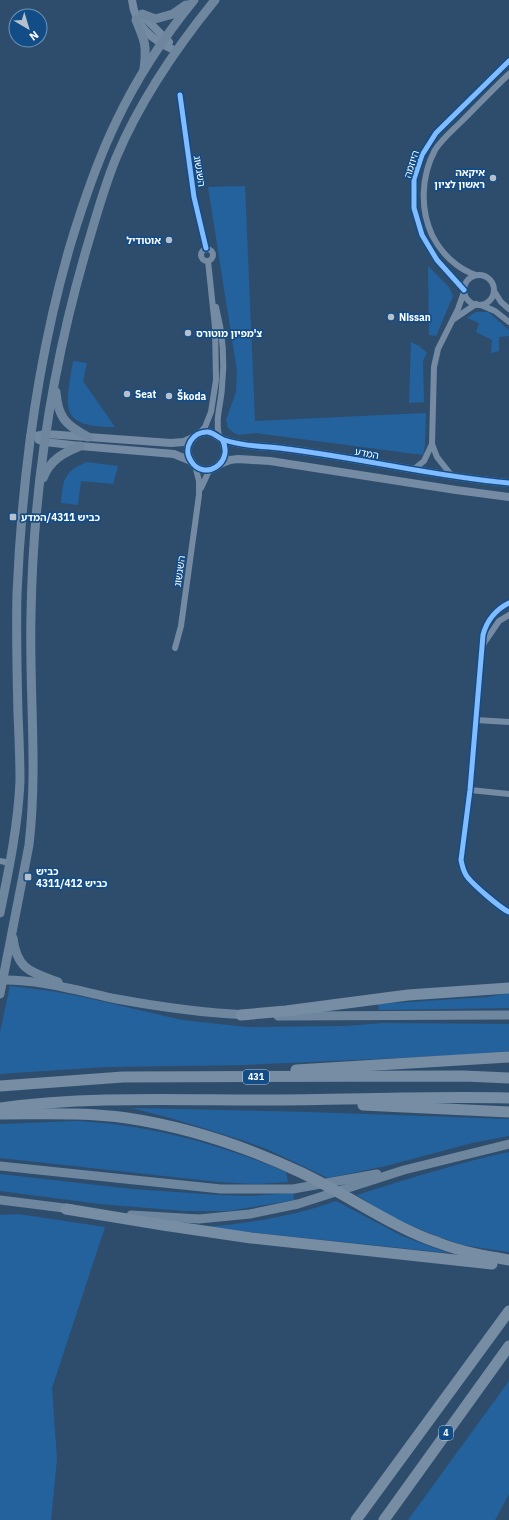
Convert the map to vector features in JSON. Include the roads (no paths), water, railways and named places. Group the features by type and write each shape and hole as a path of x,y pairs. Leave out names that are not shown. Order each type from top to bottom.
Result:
{"highway":[{"path":"242,1015 286,1011 408,995 509,988"},
{"path":"154,1077 344,1068 509,1057"},
{"name":"431","path":"2,1086 124,1077 464,1076 509,1078"},
{"path":"0,1108 49,1103 112,1100 279,1100 455,1097 509,1098"},
{"path":"279,1100 509,1112"},
{"path":"0,1114 85,1114 126,1118 180,1128 224,1142 303,1174 372,1212 437,1243 478,1255 509,1260"},
{"path":"66,1209 163,1226 251,1238 485,1264 509,1264"},
{"name":"4","path":"356,1520 509,1311"},
{"name":"4","path":"384,1520 509,1346"}],"main road":[{"path":"143,72 146,50 139,17 155,19 173,14 194,0"},
{"path":"0,913 17,821 20,779 16,640 19,540 34,405 47,339 66,261 78,220 101,156 117,120 143,72 194,0"},
{"path":"0,994 1,980 29,846 33,809 34,770 31,608 34,552 46,438 55,378 66,322 108,180 116,158 153,88 176,50 215,0"},
{"path":"55,378 57,402 63,419 75,430 88,437"},
{"path":"40,487 44,474 54,460 65,452 80,446"},
{"path":"12,928 17,957 24,966 34,973 92,994"},
{"path":"1,980 47,984 92,994 171,1008 242,1015 509,1015"},
{"path":"0,1201 66,1209 185,1219 250,1214 298,1204 404,1170 509,1144"},
{"path":"0,1166 221,1189 266,1190 293,1188 404,1170"}],"street":[{"path":"133,0 139,17 148,33 164,41 176,50"},
{"name":"היוזמה","path":"464,291 437,260 422,235 414,208 414,179 422,155 436,133 509,61"},
{"name":"היוזמה","path":"476,275 454,263 436,242 429,229 424,208 425,180 432,158 442,140 509,74"},
{"name":"השגשוג","path":"180,95 194,197 206,248 211,249 213,253 213,257 208,261 211,288"},
{"path":"452,476 437,457 432,444 435,357 458,310 466,282 469,279 476,275 483,275 490,280 493,284 494,291 501,302 509,309"},
{"path":"193,463 189,457 188,447 205,427 212,412 215,391 216,360 211,288"},
{"path":"211,288 220,322 224,354 222,392 216,425 226,450 220,465"},
{"path":"464,291 468,300 495,311 509,322"},
{"path":"452,321 478,304 489,301 494,294 494,291"},
{"path":"30,437 88,437 171,443 184,442 197,435 210,432 220,438"},
{"path":"46,438 80,446 174,454 204,470 212,469 230,460 270,461 509,497"},
{"name":"המדע","path":"220,438 247,446 326,454 413,470 508,482"},
{"path":"413,470 424,461 432,444"},
{"name":"השגשוג","path":"175,648 181,626 199,495 199,481 193,463"},
{"name":"השגשוג","path":"199,495 204,480 212,469"},
{"path":"509,603 493,613 485,626 483,635 470,790 461,860 466,876 509,912"},
{"path":"482,647 499,621 509,615"},
{"path":"476,720 509,722"},
{"path":"470,790 509,794"},
{"path":"0,861 10,862"}],"place":[{"name":"איקאה ראשון לציון","path":"493,178"},
{"name":"אוטודיל","path":"169,240"},
{"name":"Nissan","path":"391,317"},
{"name":"צ'מפיון מוטורס","path":"188,333"},
{"name":"Seat","path":"127,394"},
{"name":"Škoda","path":"169,396"},
{"name":"כביש 4311/המדע","path":"13,517"},
{"name":"כביש 4311/כביש 412","path":"28,877"}]}
